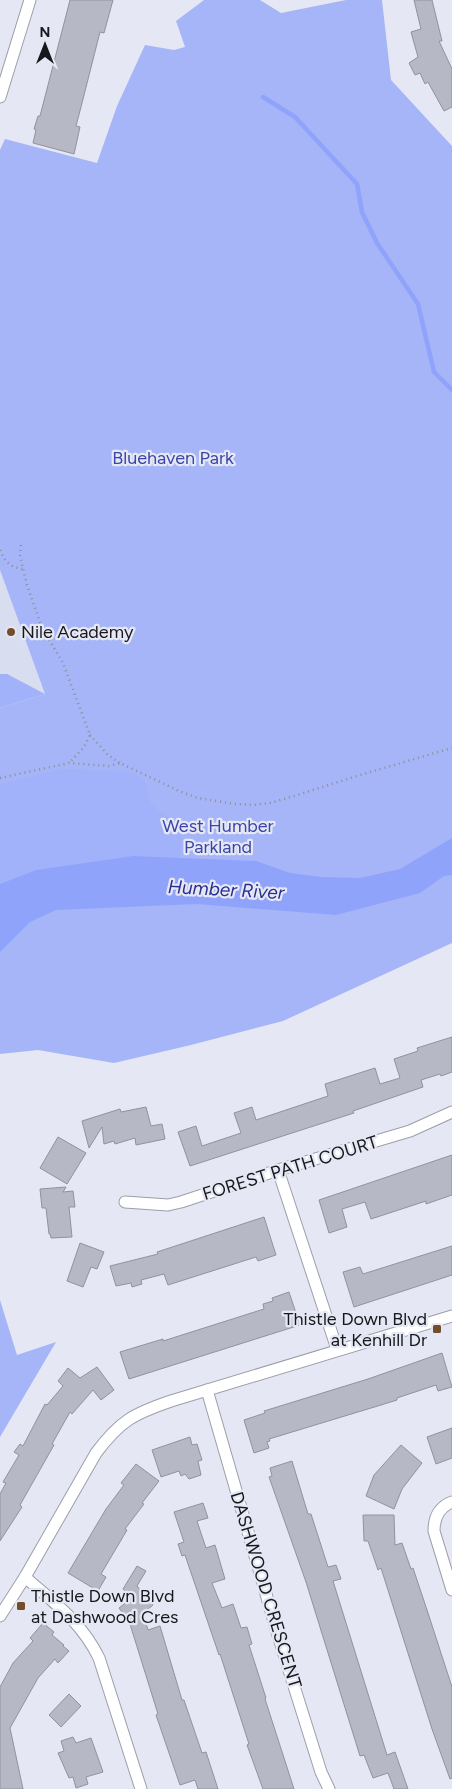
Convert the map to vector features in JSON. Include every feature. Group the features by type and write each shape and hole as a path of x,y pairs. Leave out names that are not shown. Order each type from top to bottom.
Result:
{"street":[{"path":"0,97 30,0"},
{"name":"FOREST PATH COURT","path":"125,1202 168,1205 410,1131 452,1112"},
{"path":"278,1170 337,1349"},
{"path":"0,1616 25,1577 96,1453 113,1432 133,1416 157,1406 337,1349 451,1318"},
{"name":"DASHWOOD CRESCENT","path":"207,1390 277,1632 329,1789"},
{"path":"452,1502 443,1506 434,1520 434,1531 452,1590"},
{"path":"25,1577 74,1620 93,1645 99,1658 141,1789"}],"path":[{"path":"21,545 20,556 23,569 42,628 63,663 90,735 108,755 120,763 179,791 216,802 253,805 277,801 452,748"},
{"path":"0,550 9,565 23,569"},
{"path":"69,763 84,747 90,735"},
{"path":"0,778 69,763 109,766 120,763"}],"shaded area":[{"name":"Nile Academy","path":"0,570 45,694 0,708"},
{"path":"0,674 7,674 45,694 0,708"},
{"path":"63,769 130,772 145,780 148,796 153,806 162,813 177,820 182,838 180,858 133,856 36,870 0,884 0,784"}],"green space":[{"name":"West Humber Parkland","path":"204,0 260,0 281,13 346,0 382,0 391,80 452,146 452,943 283,1021 191,1045 114,1063 38,1050 0,1054 0,708 45,694 0,570 0,150 5,139 97,163 117,106 145,45 174,50 185,47 176,21"},
{"path":"0,1300 17,1355 56,1342 0,1437"}],"water":[{"name":"Humber River","path":"452,838 452,875 444,876 420,893 336,915 197,904 56,910 30,922 0,952 0,884 36,870 133,856 256,861 290,873 321,877 360,878 400,869"}],"building":[{"path":"70,0 113,0 104,33 100,32 76,126 80,127 74,154 33,143 36,130 34,129 38,116 40,116"},
{"path":"414,0 432,0 442,41 439,41 452,69 452,107 444,111 428,82 425,84 420,73 415,75 409,63 418,57 411,32 421,29"},
{"path":"452,1037 452,1072 421,1080 423,1087 353,1111 354,1113 190,1166 178,1132 196,1126 202,1146 241,1133 234,1113 252,1107 256,1120 328,1096 325,1084 375,1068 380,1084 400,1078 394,1059 418,1051 417,1048"},
{"path":"146,1107 151,1126 162,1124 165,1139 136,1145 135,1138 115,1144 114,1141 104,1144 102,1127 89,1148 82,1121 120,1109 121,1112"},
{"path":"58,1137 86,1153 67,1184 40,1168"},
{"path":"452,1155 452,1195 426,1204 426,1201 371,1219 365,1202 342,1209 347,1227 329,1233 319,1200"},
{"path":"66,1187 63,1192 73,1191 75,1207 69,1207 72,1237 51,1238 46,1208 42,1208 40,1189"},
{"path":"264,1217 276,1255 258,1261 256,1257 168,1285 164,1274 141,1280 142,1284 132,1287 131,1283 116,1286 110,1266 158,1254 157,1252"},
{"path":"80,1243 104,1252 97,1269 91,1267 83,1287 67,1281"},
{"path":"452,1246 452,1275 354,1307 343,1272 360,1267 363,1274"},
{"path":"289,1292 300,1325 129,1379 120,1352 163,1339 163,1341 264,1309 263,1304 273,1301 272,1298"},
{"path":"442,1353 452,1387 438,1391 436,1385 397,1398 397,1400 269,1439 270,1441 267,1442 269,1448 254,1453 244,1420 265,1413 264,1411 368,1379"},
{"path":"97,1367 114,1390 101,1400 93,1390 72,1414 70,1412 52,1444 54,1445 20,1505 22,1507 0,1541 0,1494 6,1483 3,1482 19,1455 14,1452 20,1444 23,1446 45,1404 47,1405 63,1386 58,1381 68,1368 80,1378"},
{"path":"452,1428 452,1458 436,1464 427,1437"},
{"path":"190,1437 192,1445 197,1444 202,1460 198,1461 201,1475 189,1479 185,1474 181,1476 179,1471 161,1477 152,1450"},
{"path":"401,1445 422,1463 402,1489 394,1509 366,1496 374,1475"},
{"path":"292,1461 308,1514 311,1514 328,1567 336,1565 341,1579 333,1581 387,1755 395,1752 408,1789 394,1789 388,1773 373,1778 364,1755 360,1756 306,1582 269,1477 272,1476 270,1468"},
{"path":"136,1464 159,1481 125,1529 127,1530 101,1574 106,1577 98,1591 68,1573 106,1509 124,1485 121,1483"},
{"path":"203,1503 208,1518 197,1521 206,1548 215,1545 225,1579 212,1583 222,1608 233,1604 241,1628 247,1627 252,1644 249,1645 294,1789 263,1789 247,1745 249,1744 220,1654 185,1555 182,1556 178,1544 184,1542 174,1512"},
{"path":"363,1515 394,1515 395,1545 402,1543 411,1569 413,1568 428,1613 452,1687 452,1778 450,1779 432,1729 381,1568 378,1570 368,1541 364,1541"},
{"path":"137,1566 146,1571 137,1586 153,1605 143,1613 148,1630 160,1626 182,1700 184,1700 202,1753 206,1752 218,1789 198,1789 195,1780 180,1785 156,1715 158,1714 129,1621 119,1608 128,1601 124,1596 127,1593 123,1589"},
{"path":"43,1623 54,1632 52,1635 69,1651 58,1663 55,1659 38,1678 10,1728 23,1789 0,1789 0,1687 13,1663 33,1641 30,1638"},
{"path":"69,1694 81,1706 61,1727 49,1715"},
{"path":"73,1737 76,1743 91,1738 103,1772 86,1777 88,1784 76,1788 73,1777 69,1778 58,1753 64,1751 61,1741"}],"waterway":[{"path":"263,97 295,117 357,184 362,212 377,243 418,304 434,372 452,390"}],"place":[{"name":"Nile Academy","path":"11,632"},
{"name":"Thistle Down Blvd at Kenhill Dr","path":"437,1329"},
{"name":"Thistle Down Blvd at Dashwood Cres","path":"21,1606"}],"park label":[{"name":"Bluehaven Park","path":"173,458"}]}
